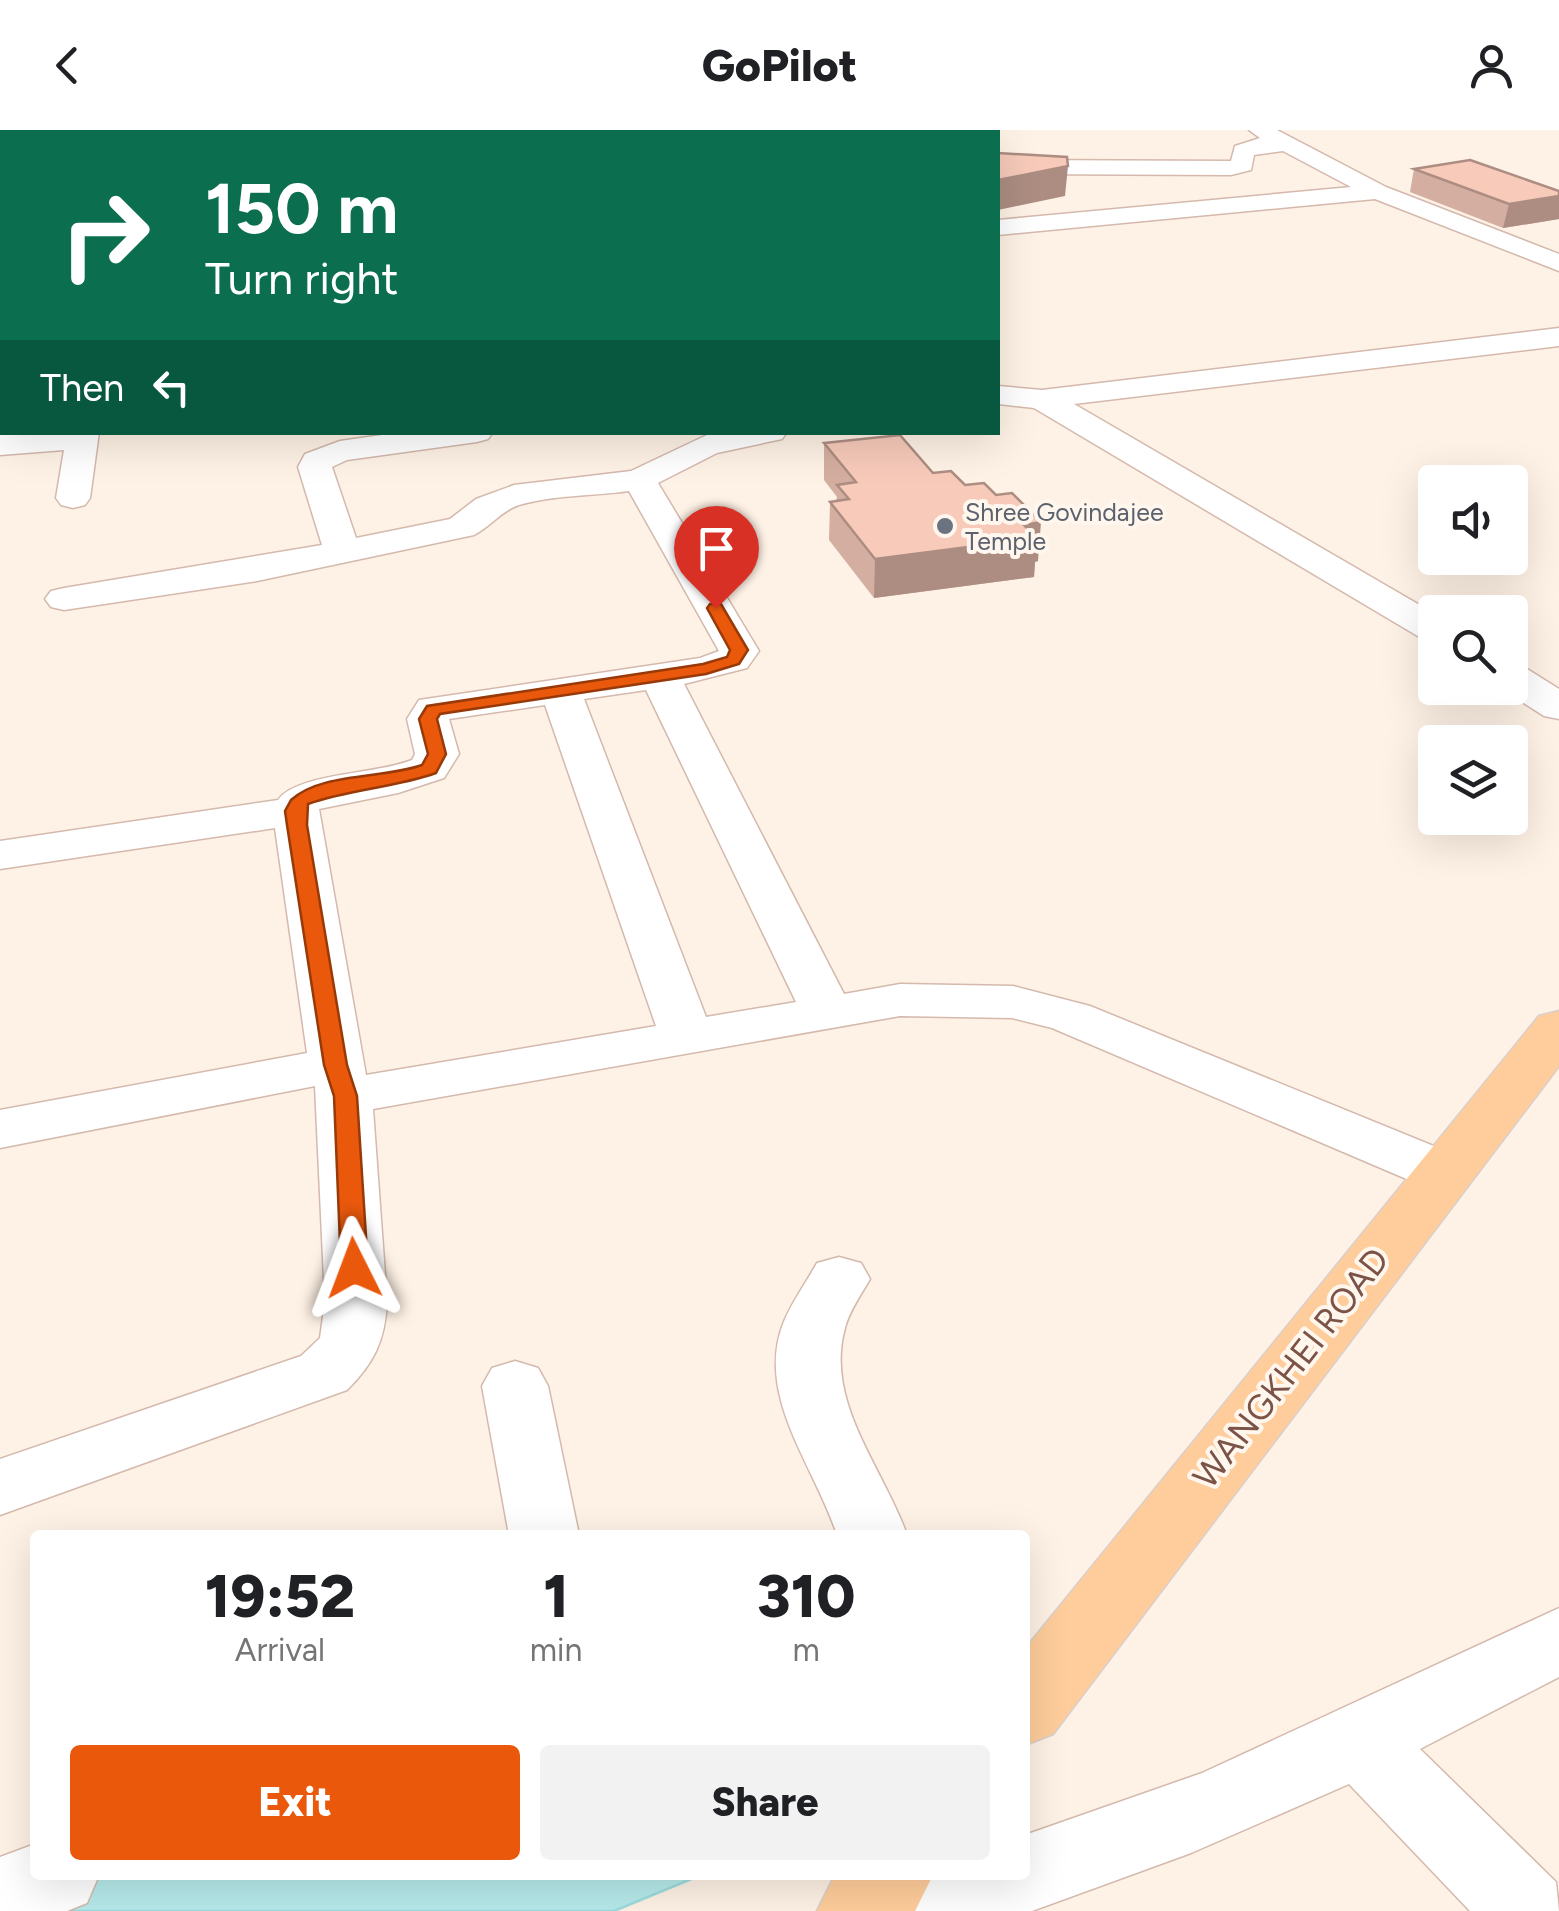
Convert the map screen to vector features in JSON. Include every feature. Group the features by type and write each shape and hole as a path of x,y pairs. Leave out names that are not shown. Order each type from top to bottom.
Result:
{"main road":[{"name":"WANGKHEI ROAD","path":"1030,1704 1442,1172 1559,1028"},
{"path":"861,1911 886,1880"}],"street":[{"path":"1260,130 1378,192 1559,264"},
{"path":"1000,167 1232,168 1243,164 1243,152 1248,147 1289,144"},
{"path":"1000,145 1040,145"},
{"path":"1000,228 1378,192"},
{"path":"1000,397 1042,399 1559,337"},
{"path":"1042,399 1418,620"},
{"path":"342,551 315,467 318,462 340,451 455,435"},
{"path":"64,599 257,570 461,527 475,520 488,506 514,495 638,480 696,438 734,435"},
{"path":"0,446 83,436 73,498"},
{"path":"0,1487 277,1392 324,1373 346,1351 354,1330 356,1302 341,1080 295,811 300,800 318,793 402,778 429,769 437,754 428,719 434,710 733,660 739,650 638,480"},
{"path":"659,675 827,1011"},
{"path":"1528,687 1559,707"},
{"path":"560,688 686,1036"},
{"path":"0,855 295,811"},
{"path":"0,1129 686,1036 900,1000 955,999 1013,1002 1071,1017 1442,1172"},
{"path":"839,1279 813,1326 806,1373 816,1408 856,1490 870,1530"},
{"path":"515,1386 543,1530"},
{"path":"1030,1872 1078,1858 1360,1743 1559,1640"},
{"path":"1360,1743 1528,1911"},
{"path":"0,1897 45,1880"},
{"path":"903,1911 1004,1880"}],"water":[{"path":"64,1880 689,1880 614,1911 0,1911 0,1902"}],"building":[{"path":"1000,153 1067,157 1068,166 1000,180"},
{"path":"1470,160 1559,191 1559,196 1509,204 1414,169"},
{"path":"900,435 933,473 951,471 965,485 984,483 996,495 1012,493 1041,522 1024,525 1037,538 875,559 830,502 849,499 837,485 856,482 824,443"}],"place":[{"name":"Shree Govindajee Temple","path":"945,526"}],"route":[{"path":"354,1268 346,1096 336,1065 297,825 295,811 300,800 335,788 402,778 429,769 437,754 428,719 434,710 706,668 733,660 739,650 716,608"}]}
